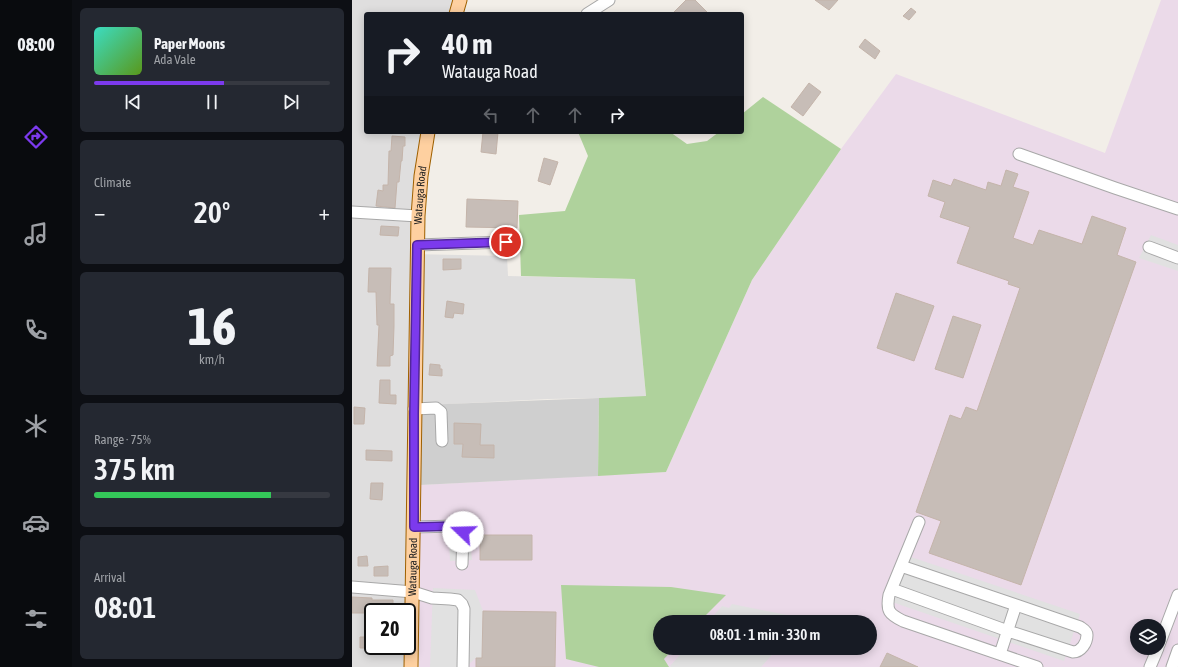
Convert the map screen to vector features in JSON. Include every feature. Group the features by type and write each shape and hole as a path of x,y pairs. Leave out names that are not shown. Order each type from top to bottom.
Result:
{"main road":[{"path":"457,12 460,0"},
{"name":"Watauga Road","path":"411,667 417,245 421,176 428,134"}],"street":[{"path":"590,12 609,0"},
{"path":"1019,154 1178,209"},
{"path":"352,212 418,216"},
{"path":"417,245 506,242"},
{"path":"1149,247 1178,258"},
{"path":"414,409 436,408 441,412 442,441"},
{"path":"919,522 892,589 888,610 893,616 903,621 1037,667"},
{"path":"414,527 458,526 461,528 463,532 462,564"},
{"path":"892,589 1008,631 1076,653 1083,647 1087,635 1086,632 1080,627 901,566"},
{"path":"352,586 413,592 432,598 458,600 464,609 463,667"},
{"path":"1166,627 1178,595"},
{"path":"1000,654 1016,605"},
{"path":"1172,667 1178,650"},
{"path":"1150,667 1155,655"}],"shaded area":[{"path":"352,0 453,0 450,12 364,12 364,134 424,134 411,229 410,254 507,256 508,276 635,279 646,397 548,399 408,406 406,603 364,603 364,655 406,655 406,667 352,667"},
{"path":"1161,0 1178,0 1178,667 419,667 420,485 666,472 752,280 841,149 896,74 1105,153"},
{"path":"1151,235 1178,245 1178,271 1139,258"},
{"path":"599,398 598,476 420,485 422,405"},
{"path":"470,540 472,560 450,561 449,542"},
{"path":"911,557 1080,614 1064,661 892,602"},
{"path":"433,588 475,590 483,611 482,658 476,658 469,664 469,667 430,667"},
{"path":"732,604 787,615 714,615 722,606 729,608"},
{"path":"680,655 772,655 761,667 670,666"}],"green space":[{"path":"763,97 841,149 752,280 666,472 598,476 599,398 646,396 635,279 521,276 519,215 565,211 588,156 579,134 673,134 687,144 707,141 716,134 744,134 744,112"},
{"path":"561,585 671,587 726,595 706,615 653,615 653,655 668,655 664,659 669,667 599,667 566,659"}],"building":[{"path":"686,0 695,0 707,12 674,12"},
{"path":"815,0 838,0 829,10"},
{"path":"911,8 916,12 909,20 903,16"},
{"path":"865,39 880,51 875,59 859,47"},
{"path":"809,83 821,92 803,116 791,107"},
{"path":"483,134 498,134 496,154 481,152"},
{"path":"392,136 405,137 399,182 397,182 395,208 376,206 378,190 383,191 383,185 388,185 389,151 391,151"},
{"path":"544,158 558,162 550,185 538,181"},
{"path":"1006,170 1018,174 1013,187 1029,192 1013,238 1033,245 1039,230 1082,244 1092,216 1126,228 1117,255 1136,262 1021,585 929,553 941,521 916,512 950,415 961,419 966,407 977,411 1020,288 1008,284 1009,281 957,263 970,227 940,217 945,202 928,196 933,180 951,186 954,179 986,190 988,182 1001,186"},
{"path":"467,199 518,201 517,228 466,227"},
{"path":"381,226 399,227 398,236 380,235"},
{"path":"443,259 461,259 461,269 443,270"},
{"path":"369,268 391,268 390,304 394,304 394,326 393,355 390,356 390,366 377,366 379,325 377,325 376,292 368,292"},
{"path":"896,293 934,306 914,361 877,348"},
{"path":"447,301 464,304 463,314 454,313 453,318 445,317"},
{"path":"953,316 981,325 963,378 935,369"},
{"path":"430,364 440,365 440,369 442,369 442,376 429,375"},
{"path":"380,380 390,380 390,395 396,395 396,404 379,403"},
{"path":"354,407 365,408 364,424 354,424"},
{"path":"454,423 481,424 480,445 494,445 494,458 462,457 463,444 454,444"},
{"path":"366,450 392,451 392,461 366,460"},
{"path":"371,483 383,483 382,500 370,499"},
{"path":"480,535 532,535 532,560 480,560"},
{"path":"367,556 368,566 358,566 358,557"},
{"path":"388,566 388,576 374,576 374,567"},
{"path":"352,597 372,598 372,600 393,600 393,603 364,603 364,613 352,613"},
{"path":"483,611 556,612 555,667 476,667 476,658 482,658"},
{"path":"360,637 364,637 364,648 360,648"},
{"path":"887,653 918,667 880,667"}],"route":[{"path":"463,532 458,526 414,527 414,414 417,245 506,242"}]}
